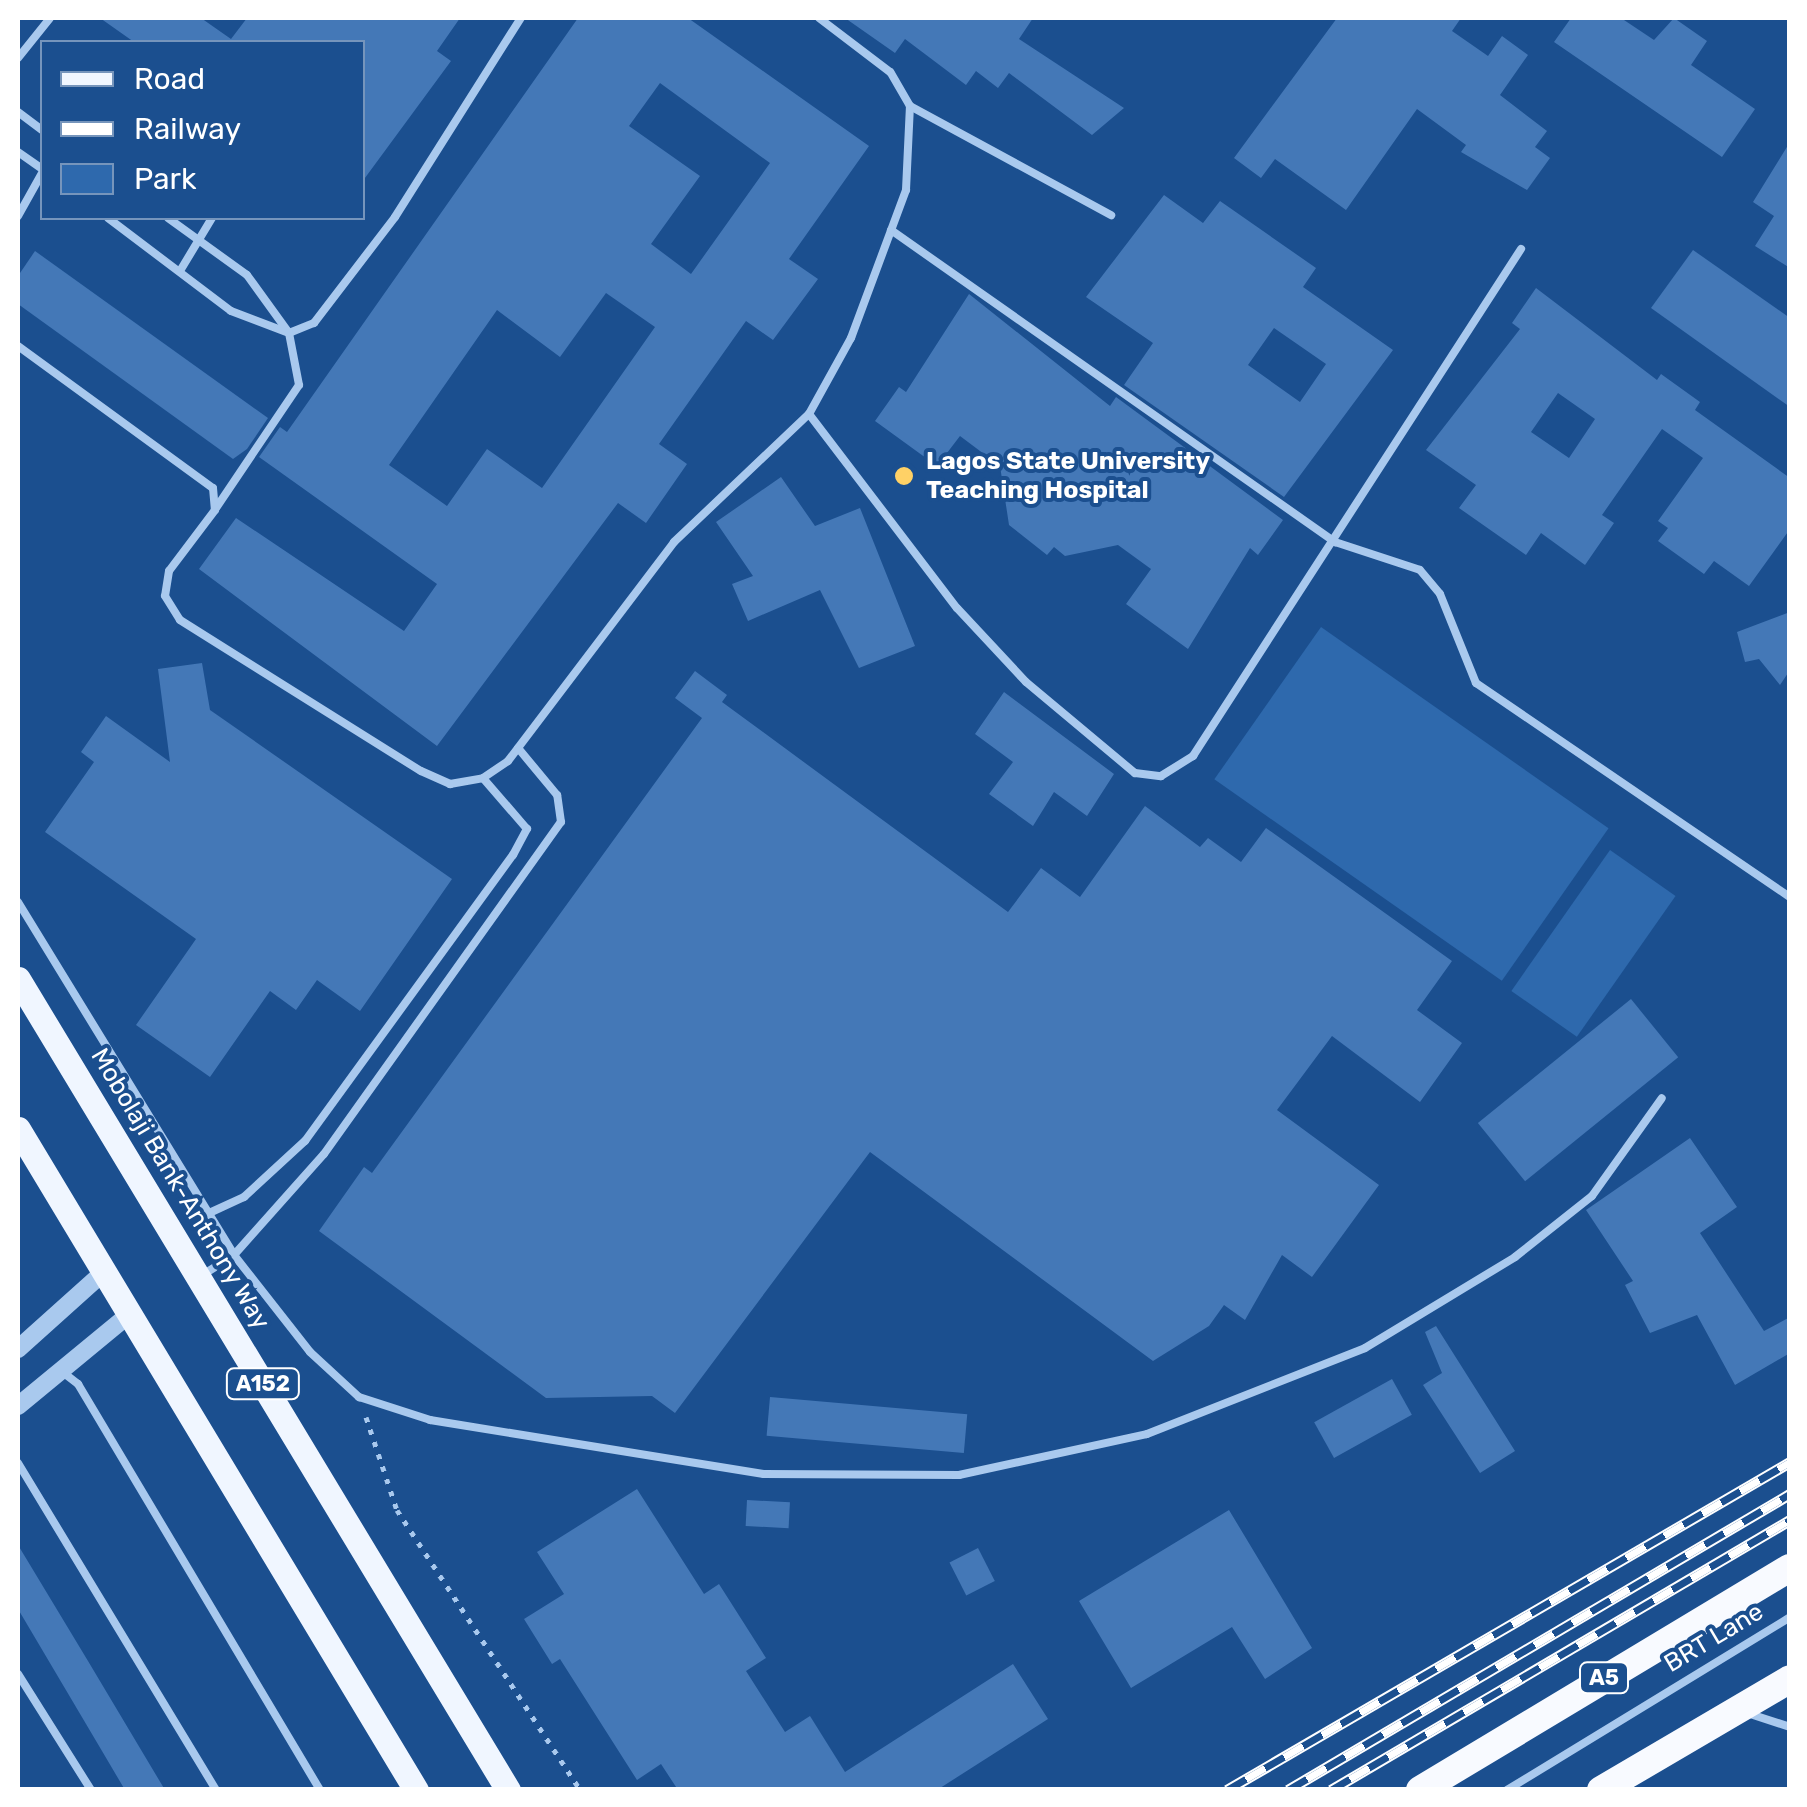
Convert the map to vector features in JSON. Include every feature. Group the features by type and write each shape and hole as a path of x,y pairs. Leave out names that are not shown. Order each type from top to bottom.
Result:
{"highway":[{"name":"A5","path":"1420,1790 1790,1568"},
{"path":"1601,1790 1790,1678"}],"main road":[{"name":"Mobolaji Bank-Anthony Way","path":"18,978 508,1790"},
{"name":"A152","path":"18,1128 416,1790"}],"street":[{"path":"18,1349 104,1271"},
{"path":"18,1406 132,1313"}],"lane":[{"path":"18,58 38,40 50,18"},
{"path":"111,220 231,311 289,333 314,323 344,288 521,18"},
{"path":"171,220 246,276 289,333 298,385 170,571 165,596 180,620 421,771 450,784 483,778 518,748 674,542 810,414 851,338 891,230 910,160 910,106 890,72 819,18"},
{"path":"910,106 1110,215"},
{"path":"18,112 40,128"},
{"path":"18,152 40,169"},
{"path":"18,216 40,175"},
{"path":"180,270 211,220"},
{"path":"891,230 1335,542 1420,570 1440,594 1476,683 1790,896"},
{"path":"810,414 957,608 1026,682 1135,773 1161,776 1193,756 1521,249"},
{"path":"18,346 196,467 213,488 215,510"},
{"path":"200,1277 234,1254 324,1154 562,822 557,795 518,748"},
{"path":"207,1214 244,1197 304,1141 513,855 527,830 483,778"},
{"path":"18,902 234,1254 310,1352 359,1397 430,1420 764,1474 959,1475 1148,1434 1365,1348 1515,1257 1592,1196 1662,1098"},
{"path":"60,1370 78,1384 320,1790"},
{"path":"18,1464 216,1790"},
{"name":"BRT Lane","path":"1507,1790 1790,1617"},
{"path":"18,1674 91,1790"},
{"path":"1738,1710 1790,1727"}],"path":[{"path":"359,1397 397,1510 580,1790"}],"green space":[{"path":"1321,627 1609,828 1502,981 1214,779"},
{"path":"1610,850 1676,896 1577,1037 1511,991"}],"building":[{"path":"100,18 201,18 231,39 247,18 460,18 437,51 451,61 365,178 365,40 131,40"},
{"path":"578,18 688,18 869,146 789,259 818,279 773,340 746,321 659,444 687,464 646,523 618,503 437,746 199,569 236,518 404,631 437,584 259,457 280,427 287,432","holes":["660,83 770,163 691,274 651,244 700,176 629,126","606,293 655,327 542,488 487,449 447,506 389,465 497,310 560,357"]},
{"path":"845,18 1033,18 1019,39 1124,108 1092,135 1009,73 998,88 976,71 966,85 905,39 895,53"},
{"path":"1337,18 1461,18 1452,31 1488,56 1502,36 1528,55 1500,95 1547,131 1535,147 1550,158 1527,190 1461,152 1466,145 1417,109 1346,210 1275,159 1261,178 1234,158"},
{"path":"1571,18 1621,18 1654,40 1674,18 1707,41 1691,65 1755,109 1722,157 1554,42"},
{"path":"1790,142 1790,268 1755,246 1774,216 1753,202"},
{"path":"1164,195 1203,223 1220,201 1316,268 1303,287 1393,350 1284,497 1124,385 1153,343 1086,297","holes":["1274,328 1326,364 1300,402 1248,365"]},
{"path":"1693,250 1790,318 1790,407 1651,308"},
{"path":"35,251 268,418 247,449 233,459 18,304 18,276"},
{"path":"1536,288 1657,380 1661,374 1700,402 1695,410 1790,478 1790,529 1749,586 1714,561 1704,574 1658,541 1668,528 1658,521 1703,458 1662,429 1602,515 1614,523 1585,565 1541,533 1526,555 1459,508 1476,485 1426,450 1520,329 1512,323","holes":["1558,393 1595,419 1569,458 1531,432"]},
{"path":"969,294 1110,406 1116,397 1283,520 1258,555 1250,548 1188,649 1126,604 1151,569 1118,545 1065,556 1054,547 1047,555 1009,525 1000,466 960,436 937,466 875,421 899,387 906,392"},
{"path":"781,477 815,526 860,508 915,646 859,668 820,590 748,621 732,584 753,576 716,522"},
{"path":"1790,612 1790,670 1780,685 1759,659 1745,662 1737,632"},
{"path":"202,663 210,710 452,879 360,1011 317,980 296,1010 270,991 210,1077 136,1025 196,939 45,832 94,762 81,752 106,716 170,762 158,669"},
{"path":"695,671 727,695 722,702 1008,912 1041,868 1080,897 1145,806 1200,847 1208,838 1241,862 1266,828 1452,961 1417,1010 1462,1043 1420,1102 1332,1036 1277,1110 1379,1185 1312,1277 1282,1255 1245,1320 1224,1305 1209,1326 1153,1361 870,1152 675,1413 652,1396 546,1398 319,1231 364,1167 372,1173 702,718 675,698"},
{"path":"1004,692 1114,774 1087,816 1054,792 1033,826 989,794 1013,762 975,734"},
{"path":"1631,999 1678,1057 1525,1181 1478,1123"},
{"path":"1690,1138 1737,1207 1700,1233 1764,1331 1790,1317 1790,1353 1735,1385 1697,1315 1650,1333 1625,1285 1633,1281 1586,1210"},
{"path":"1436,1326 1515,1451 1480,1473 1423,1385 1442,1373 1425,1332"},
{"path":"1392,1379 1412,1415 1334,1458 1314,1422"},
{"path":"770,1397 967,1414 964,1453 767,1436"},
{"path":"637,1489 704,1594 719,1584 766,1658 746,1671 785,1732 810,1716 845,1772 1013,1664 1048,1719 937,1790 678,1790 661,1764 637,1780 560,1659 552,1664 524,1619 564,1594 537,1552"},
{"path":"747,1500 790,1502 789,1528 746,1526"},
{"path":"1229,1510 1312,1648 1265,1679 1232,1627 1131,1688 1079,1601"},
{"path":"18,1545 165,1790 125,1790 18,1609"},
{"path":"978,1548 995,1581 966,1595 949,1563"}],"railway":[{"path":"1227,1790 1790,1462"},
{"path":"1288,1790 1790,1494"},
{"path":"1331,1790 1790,1520"}],"place":[{"name":"Lagos State University Teaching Hospital","path":"904,476"}]}
